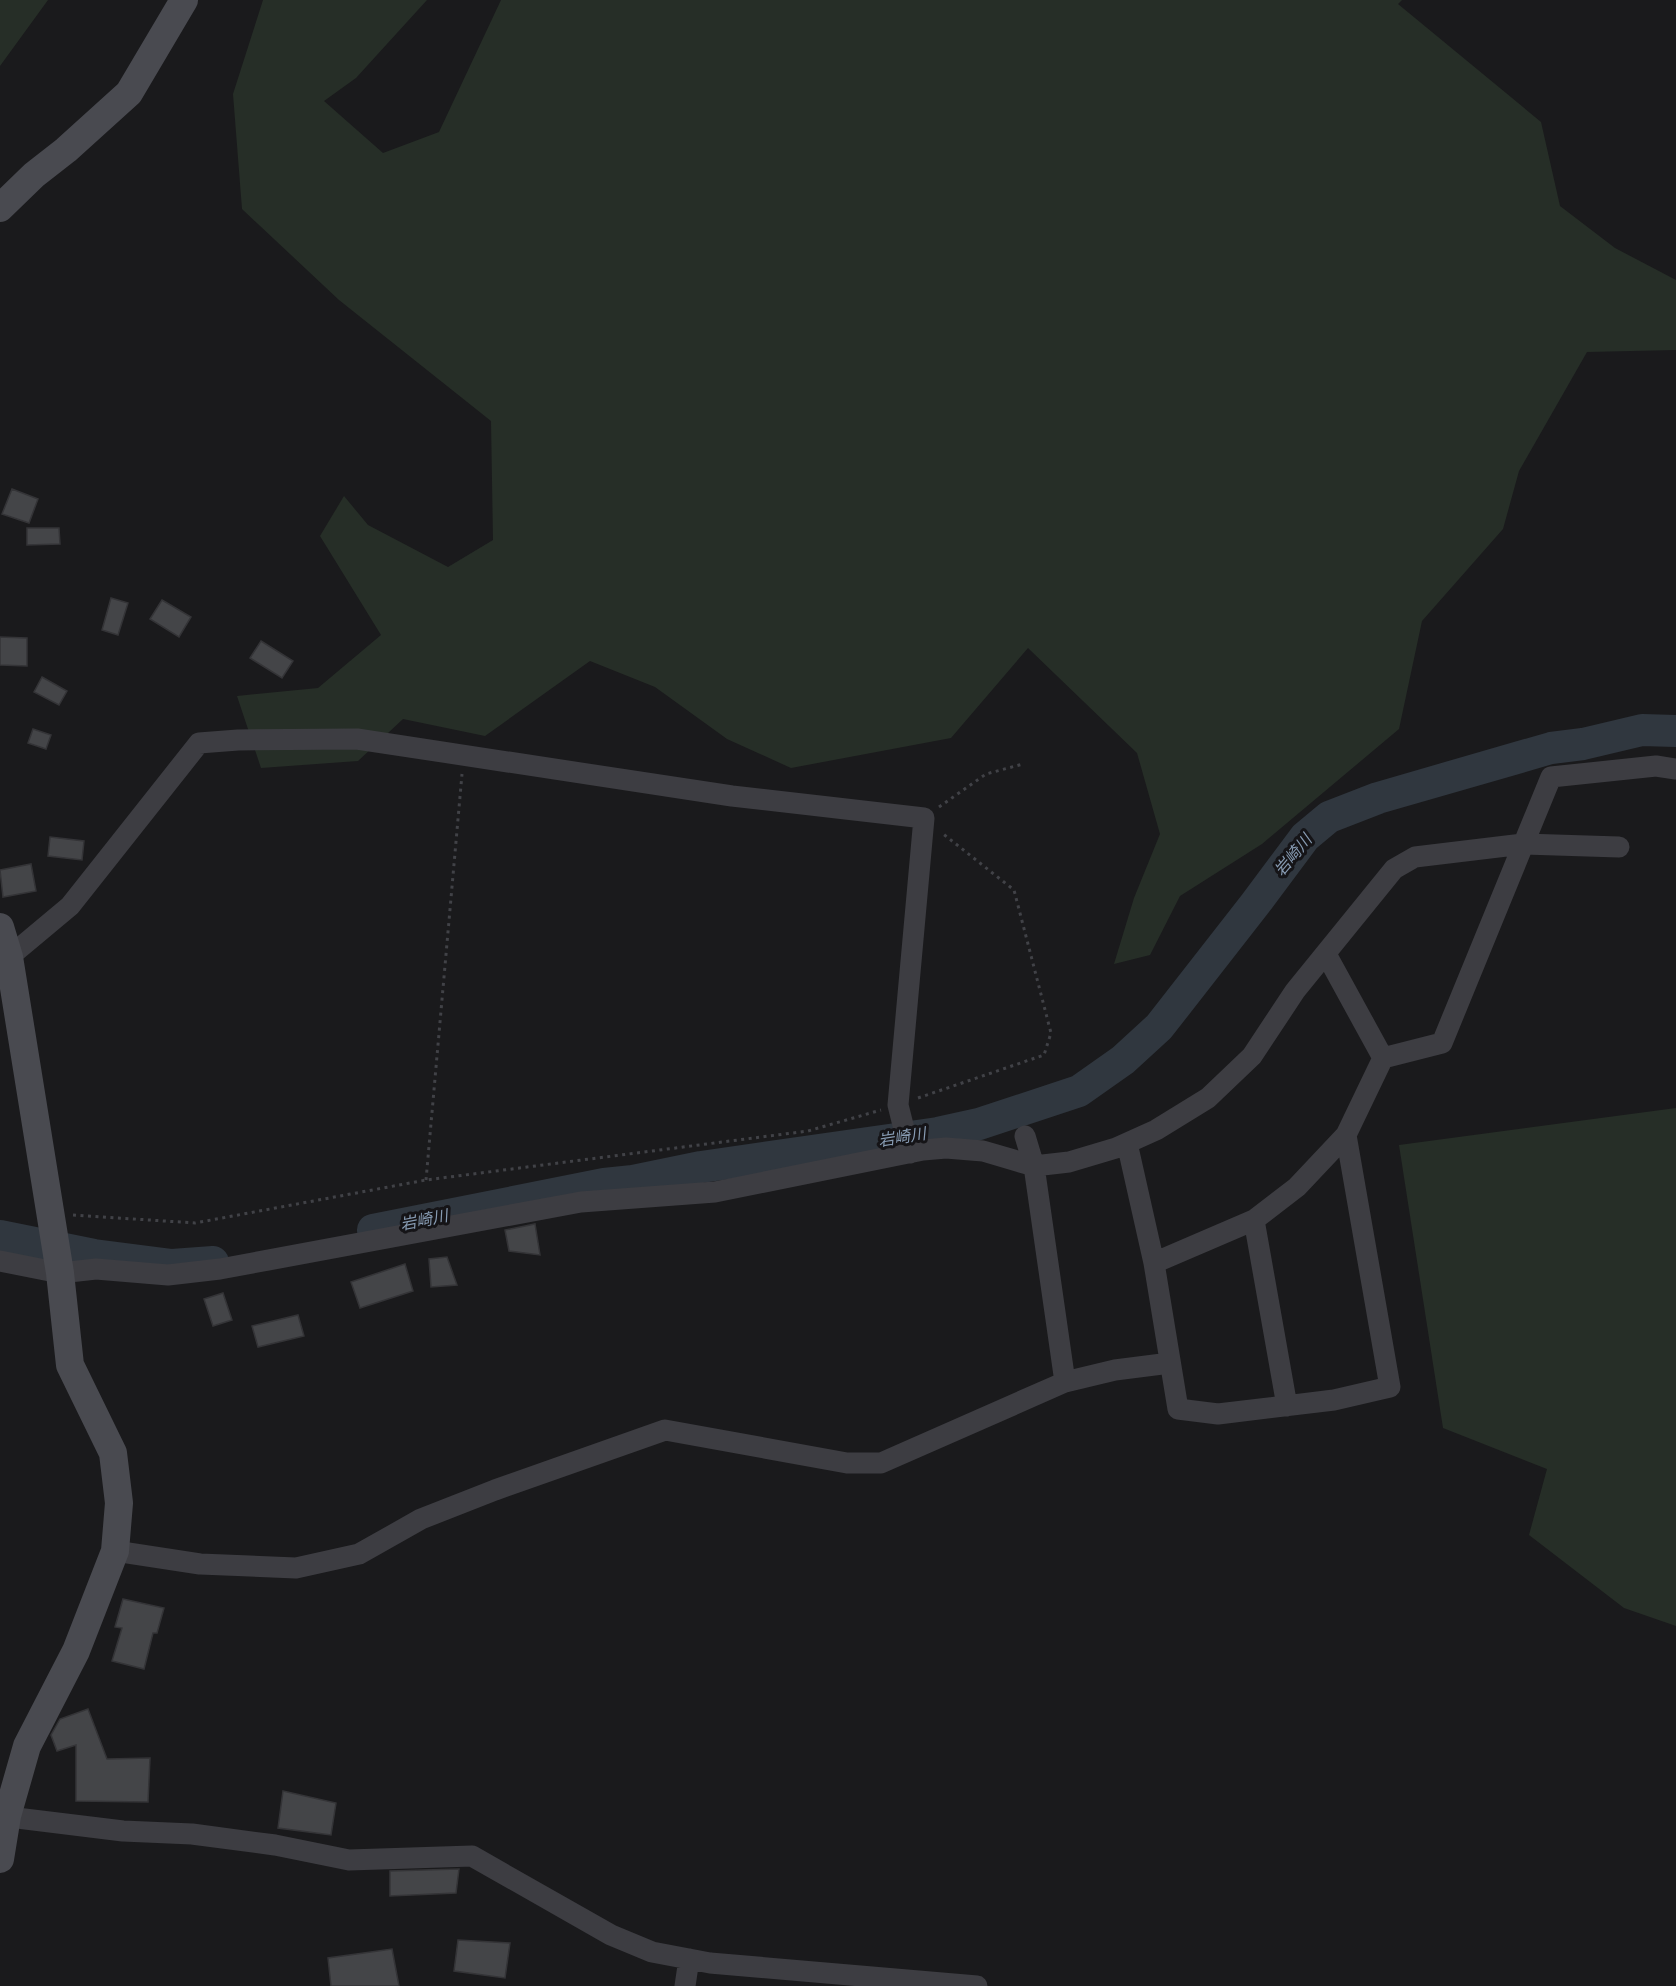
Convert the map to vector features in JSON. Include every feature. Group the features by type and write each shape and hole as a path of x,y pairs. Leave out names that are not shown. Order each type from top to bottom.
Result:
{"street":[{"path":"0,208 34,175 66,150 129,93 184,0"},
{"path":"9,957 70,906 199,743 238,740 357,739 732,796 924,818 898,1105 910,1153"},
{"path":"1383,1058 1442,1043 1551,777 1656,766 1676,769"},
{"path":"0,1261 168,1275 220,1269 581,1202 715,1192 910,1153 946,1148 982,1151 1034,1166 1069,1162 1127,1143 1156,1130 1208,1098 1252,1056 1295,991 1394,869 1415,856 1523,844 1619,847"},
{"path":"0,927 9,957 59,1267 70,1365 112,1453 119,1503 115,1551 76,1651 27,1746 3,1816 0,1859"},
{"path":"1326,954 1383,1058"},
{"path":"1154,1263 1254,1221 1298,1186 1346,1135 1383,1058"},
{"path":"1127,1143 1154,1263 1178,1409 1218,1414 1334,1400 1390,1387 1346,1135"},
{"path":"1025,1136 1034,1166 1065,1382"},
{"path":"1254,1221 1287,1406"},
{"path":"115,1551 200,1564 296,1568 359,1554 421,1519 495,1490 665,1430 847,1463 881,1463 1065,1382 1115,1370 1170,1363"},
{"path":"3,1816 123,1831 192,1834 275,1845 349,1860 472,1856 611,1935 652,1952 710,1963 977,1986"},
{"path":"685,1986 689,1959"}],"path":[{"path":"426,1180 463,755"},
{"path":"51,1219 195,1223 426,1180 808,1131 898,1105 1044,1055 1051,1033 1014,890 924,818 986,774 1023,764"}],"shaded area":[{"path":"0,0 48,0 0,66"},
{"path":"263,0 427,0 356,78 324,101 383,153 439,132 501,0 1402,0 1398,4 1541,122 1560,206 1615,248 1676,280 1676,350 1587,352 1519,471 1503,529 1422,621 1399,729 1262,844 1180,896 1150,955 1114,964 1134,898 1160,834 1137,753 1028,648 951,738 791,768 727,739 655,687 590,661 485,736 403,719 358,761 261,768 237,696 318,688 381,635 320,536 344,496 368,525 448,567 493,540 491,421 339,300 242,209 233,94"},
{"path":"1676,1108 1676,1626 1624,1608 1529,1535 1547,1469 1443,1428 1399,1145"}],"building":[{"path":"12,489 38,499 29,523 2,514"},
{"path":"27,528 59,528 60,544 27,545"},
{"path":"111,598 128,603 118,635 102,630"},
{"path":"162,600 191,617 179,637 150,619"},
{"path":"0,637 27,638 27,666 0,665"},
{"path":"261,641 293,661 282,678 250,658"},
{"path":"42,677 67,691 59,705 34,692"},
{"path":"33,729 51,735 46,749 28,743"},
{"path":"50,837 84,841 82,860 48,856"},
{"path":"31,864 36,891 3,897 0,870"},
{"path":"535,1224 540,1255 509,1251 505,1230"},
{"path":"447,1257 457,1285 431,1287 429,1259"},
{"path":"405,1264 413,1291 360,1308 351,1282"},
{"path":"223,1293 232,1320 213,1326 204,1299"},
{"path":"298,1315 304,1336 258,1347 252,1326"},
{"path":"123,1599 164,1608 157,1633 153,1633 144,1669 112,1661 122,1628 115,1627"},
{"path":"88,1709 107,1759 150,1758 148,1802 76,1801 76,1745 57,1751 51,1735 60,1719"},
{"path":"283,1791 336,1803 331,1835 278,1828"},
{"path":"459,1869 456,1893 390,1896 390,1871"},
{"path":"458,1940 510,1943 505,1978 454,1971"},
{"path":"392,1949 399,1986 331,1986 328,1958"}],"waterway":[{"name":"岩崎川","path":"373,1230 701,1167 938,1133 979,1124 1079,1091 1123,1060 1159,1027 1305,837 1329,817 1378,798 1551,748 1583,744 1642,730 1676,731"},
{"name":"岩崎川","path":"0,1236 94,1255 172,1265 213,1262"}]}
